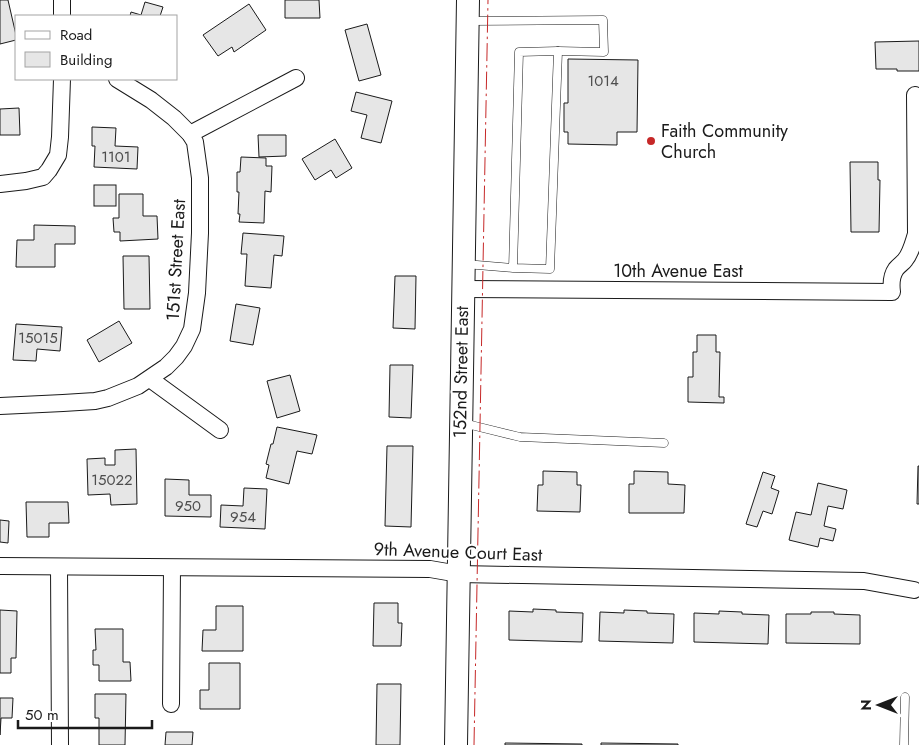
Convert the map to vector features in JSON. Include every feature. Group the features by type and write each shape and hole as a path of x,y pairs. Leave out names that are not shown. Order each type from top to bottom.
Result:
{"main road":[{"name":"152nd Street East","path":"456,745 467,10"}],"street":[{"path":"62,0 62,15"},
{"path":"190,134 296,78"},
{"path":"0,184 43,177 58,155 62,80"},
{"name":"151st Street East","path":"119,80 151,100 174,118 190,134 195,142 200,178 198,293 192,329 176,357 150,379"},
{"name":"10th Avenue East","path":"462,289 892,292 892,278 897,268 908,255 916,234 915,95"},
{"path":"0,406 95,401 108,398 150,379 220,430"},
{"name":"9th Avenue Court East","path":"0,566 430,569 459,574 864,581 914,590"},
{"path":"59,567 60,745"},
{"path":"171,704 172,568"}],"lane":[{"path":"467,10 603,20 604,52 519,52 514,268"},
{"path":"463,264 550,269 558,51"},
{"path":"461,422 520,437 664,443"},
{"path":"904,745 905,697"}],"building":[{"path":"0,0 8,0 15,31 15,40 0,44"},
{"path":"285,0 319,0 320,18 285,18"},
{"path":"145,2 163,7 160,15 141,15"},
{"path":"249,4 266,30 234,52 232,47 218,56 203,35"},
{"path":"131,12 141,15 130,15"},
{"path":"367,24 381,75 359,81 345,30"},
{"path":"919,41 919,71 876,69 875,42"},
{"path":"568,59 638,60 637,132 617,132 617,145 568,144 568,132 564,132 564,103 568,103"},
{"path":"356,92 392,101 381,143 361,138 367,115 351,111"},
{"path":"19,108 20,135 0,135 0,109"},
{"path":"92,127 116,128 115,146 138,147 137,169 94,167 95,146 92,146"},
{"path":"258,135 286,135 286,156 259,157"},
{"path":"335,139 352,168 336,178 331,170 315,180 302,159"},
{"path":"241,157 266,158 266,166 272,166 271,192 265,191 264,223 239,222 237,172 240,172"},
{"path":"850,162 878,162 878,180 880,180 879,232 851,232"},
{"path":"94,185 116,185 116,206 94,206"},
{"path":"119,194 143,194 143,216 157,216 158,239 120,241 120,232 114,232 113,218 119,218"},
{"path":"34,225 75,226 75,244 55,244 55,267 16,267 17,240 34,240"},
{"path":"243,233 284,236 282,256 274,255 271,288 245,286 247,254 241,254"},
{"path":"123,256 149,256 150,309 124,309"},
{"path":"395,276 416,276 415,329 393,328"},
{"path":"236,304 260,308 253,345 230,341"},
{"path":"119,321 132,343 99,362 87,340"},
{"path":"16,324 62,327 60,351 37,349 36,361 13,360"},
{"path":"697,335 716,335 716,352 720,352 719,397 724,397 724,403 688,402 688,377 693,377 693,352 697,352"},
{"path":"390,365 413,365 411,418 389,417"},
{"path":"290,375 300,411 277,418 267,381"},
{"path":"277,427 317,435 312,454 297,451 289,484 266,478 269,465 266,464"},
{"path":"387,446 413,446 411,527 385,526"},
{"path":"136,449 137,504 111,505 110,494 88,495 87,459 105,458 105,465 115,465 115,450"},
{"path":"918,466 919,504 917,504"},
{"path":"543,471 577,472 577,485 581,485 580,512 537,511 538,485 543,485"},
{"path":"634,471 668,472 668,484 685,485 684,513 629,513 629,484 634,484"},
{"path":"763,472 775,476 771,488 779,491 772,514 763,511 757,527 746,524"},
{"path":"165,479 189,480 189,495 211,495 211,517 165,516"},
{"path":"818,483 847,490 843,509 828,506 824,526 836,529 833,541 820,538 818,547 789,540 796,512 811,515"},
{"path":"244,488 267,489 265,529 220,527 221,505 243,506"},
{"path":"26,502 68,502 69,523 49,523 49,537 27,537"},
{"path":"0,520 9,521 8,543 0,542"},
{"path":"374,603 398,603 398,623 402,623 401,646 373,646"},
{"path":"216,606 243,606 243,651 202,651 203,630 216,630"},
{"path":"533,609 583,613 582,642 509,640 509,611 533,612"},
{"path":"0,610 17,611 16,658 11,658 11,673 0,673"},
{"path":"624,610 674,614 673,643 599,641 600,612 624,613"},
{"path":"719,611 769,615 768,644 694,642 694,613 719,614"},
{"path":"811,612 860,615 860,644 786,643 786,614 811,614"},
{"path":"95,629 123,629 123,662 130,662 131,681 99,681 99,665 93,665 93,650 96,650"},
{"path":"209,663 240,663 240,709 200,709 200,690 209,690"},
{"path":"377,684 401,684 400,745 376,745"},
{"path":"95,694 126,694 125,745 99,745 99,718 95,718"},
{"path":"0,698 13,698 12,718 1,718 0,735"},
{"path":"166,732 193,732 192,745 165,745"},
{"path":"505,743 582,744 582,745 505,745"},
{"path":"601,743 678,744 678,745 601,745"}],"power":[{"path":"474,745 488,0"}],"place":[{"name":"Faith Community Church","path":"651,141"}]}
